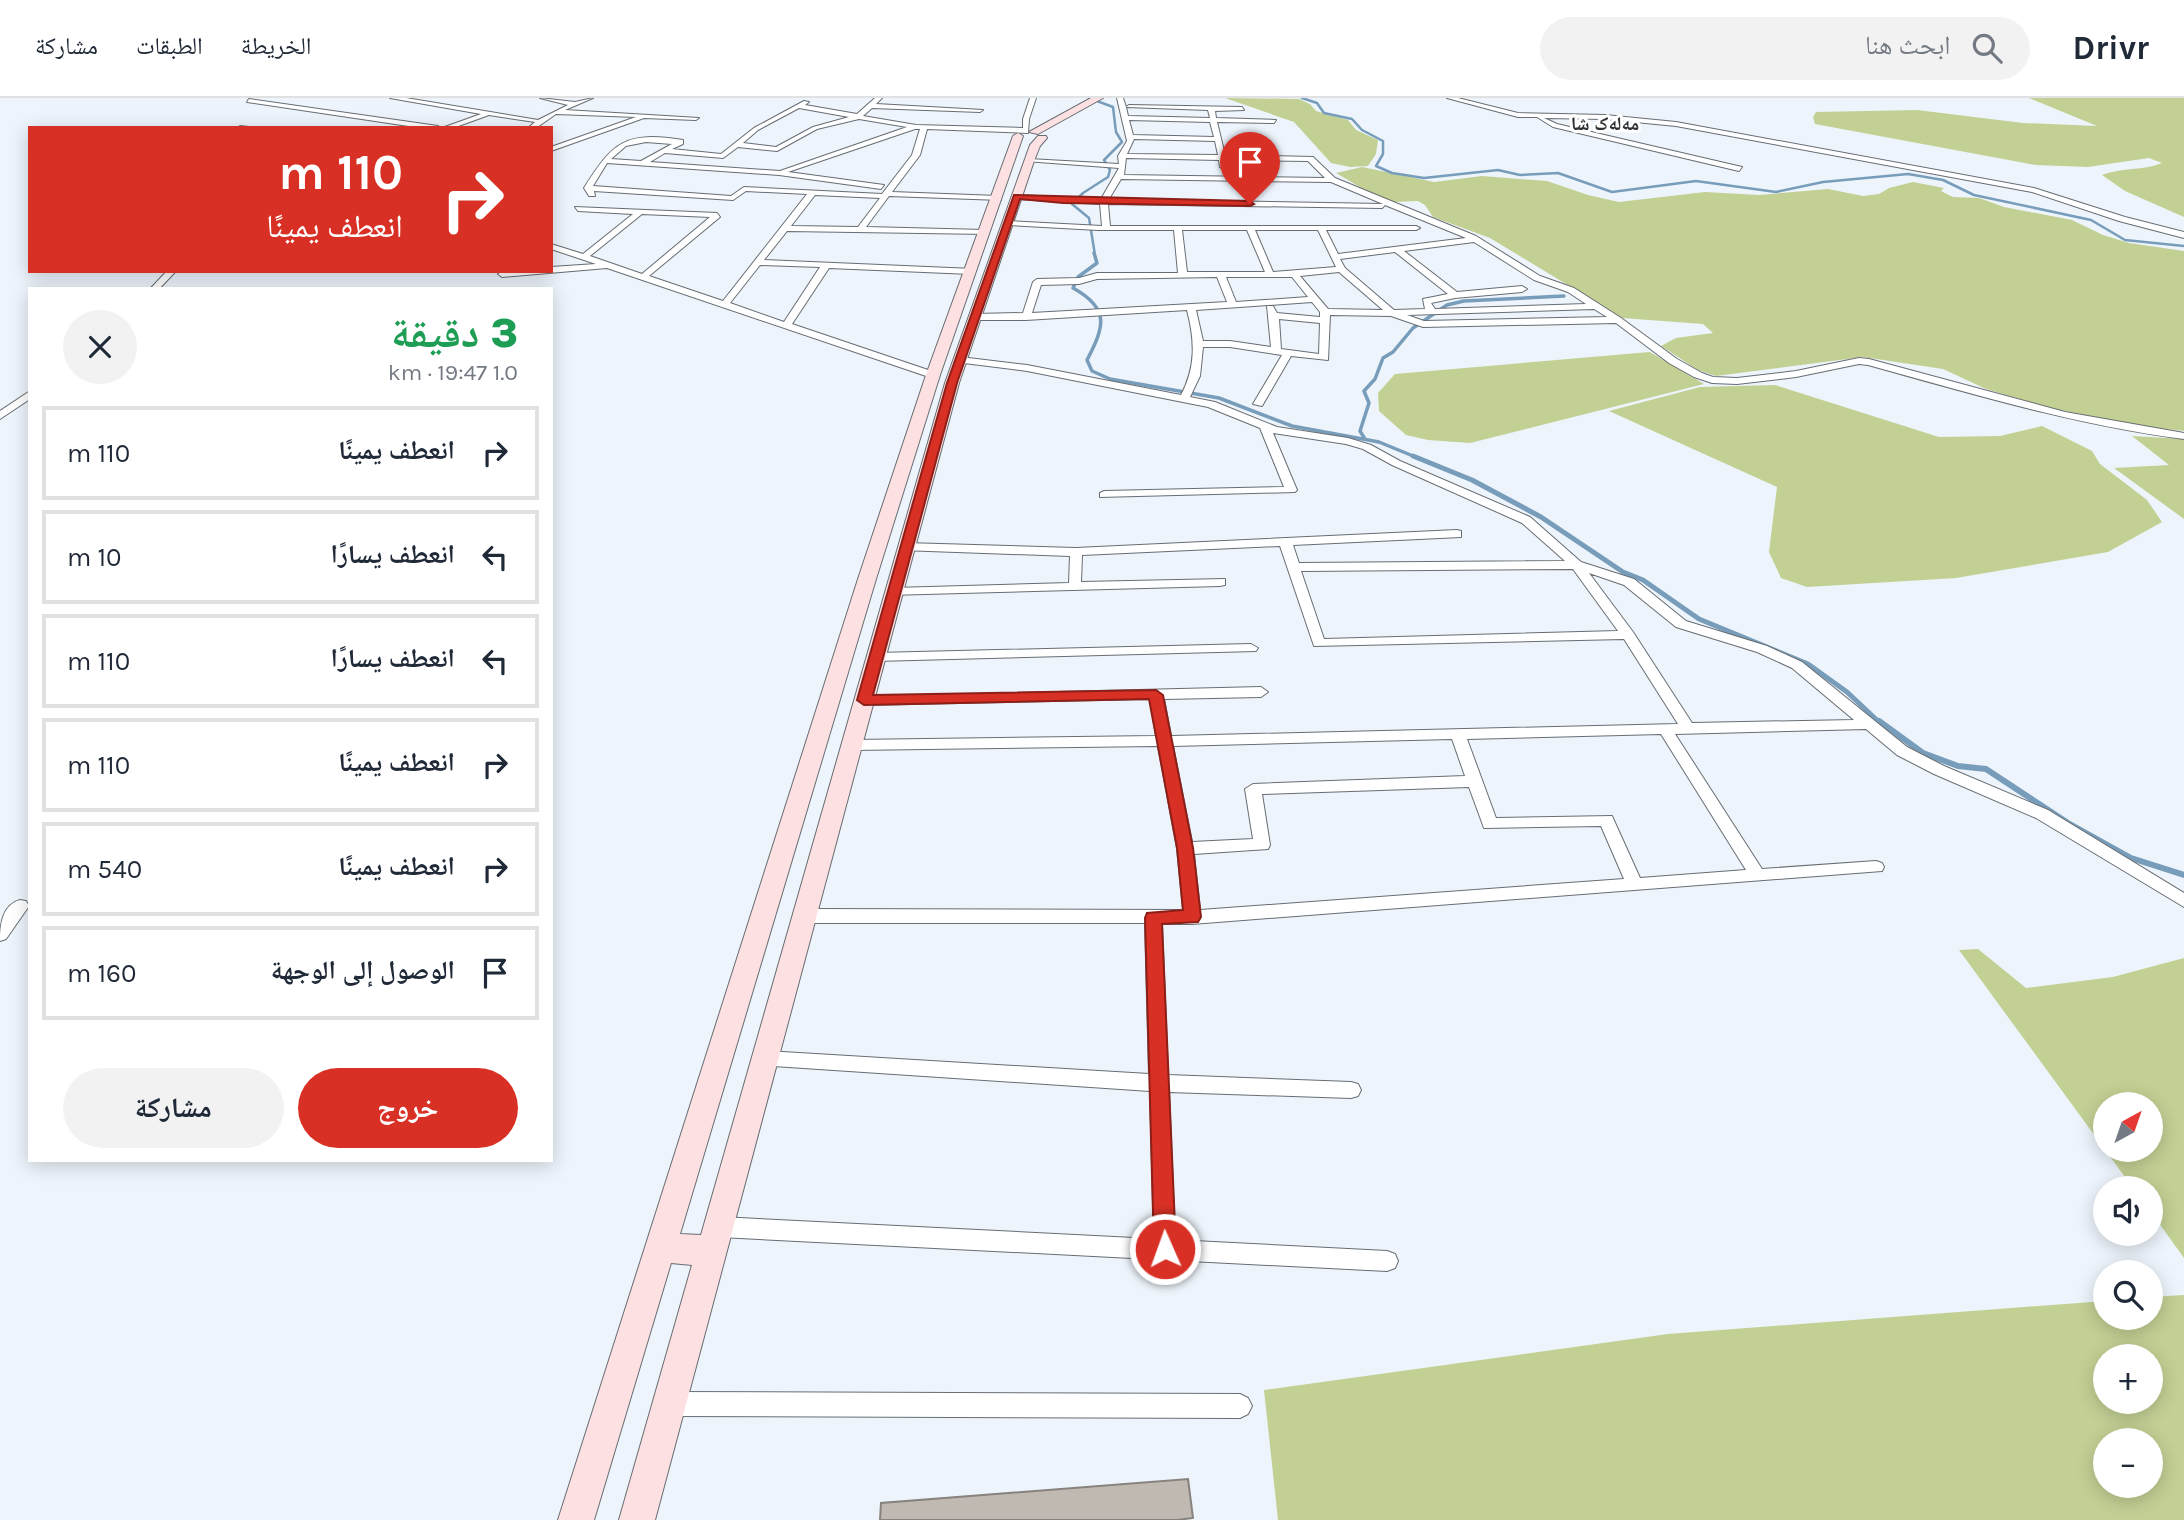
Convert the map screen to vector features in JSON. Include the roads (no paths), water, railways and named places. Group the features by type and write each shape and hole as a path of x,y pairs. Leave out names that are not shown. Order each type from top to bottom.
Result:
{"main road":[{"path":"576,1520 867,579 933,375 1008,223 1007,197 1034,133 1096,99"},
{"path":"637,1520 960,360 985,232 1029,161 1035,145 1034,133"},
{"path":"877,553 890,558 905,551"},
{"path":"867,579 884,574 895,586"},
{"path":"661,1248 716,1239"}],"street":[{"path":"393,98 429,104 443,102 536,120"},
{"path":"543,98 576,104"},
{"path":"520,126 590,98"},
{"path":"805,98 812,98"},
{"path":"664,151 723,156 756,129 812,98"},
{"path":"737,145 777,149 816,128 858,117 879,98 962,101"},
{"path":"1034,98 1026,119 1034,133"},
{"path":"1198,98 1202,109"},
{"path":"1125,118 1275,121 1214,98"},
{"path":"1450,98 1499,111 1531,115 1615,117 1676,124 2034,190 2122,219 2184,235"},
{"path":"249,101 425,126"},
{"path":"422,113 443,102"},
{"path":"1102,228 1104,201 1124,166 1122,156 1131,141 1121,102 1202,109 1242,109"},
{"path":"797,106 920,127 1034,133"},
{"path":"871,106 980,110"},
{"path":"1211,109 1223,158 1226,228"},
{"path":"534,126 555,112 696,118"},
{"path":"452,126 490,113"},
{"path":"1531,115 1555,126 1739,169"},
{"path":"390,126 412,116"},
{"path":"553,148 646,116"},
{"path":"779,173 920,127"},
{"path":"860,230 916,155 920,127"},
{"path":"1130,137 1219,139"},
{"path":"643,163 680,142 641,138 617,146 604,161 591,192 578,209 717,215 643,277"},
{"path":"1122,156 1310,159 1332,180 1475,239 1537,278 1570,289 1673,361 1698,376 1712,380 1737,381 1796,374 1859,361 1869,362 2015,405 2146,432 2184,436"},
{"path":"604,161 779,173 887,193"},
{"path":"1029,161 1124,166"},
{"path":"1119,177 1332,180"},
{"path":"591,192 601,189 733,198 744,189 1069,201 1391,206"},
{"path":"724,304 812,193"},
{"path":"655,212 676,194"},
{"path":"584,257 640,212"},
{"path":"1008,223 1087,228 1416,228"},
{"path":"785,228 985,232"},
{"path":"1178,228 1183,274"},
{"path":"1250,228 1270,274"},
{"path":"1321,228 1341,269 1392,313 1410,320 1423,324 1618,320"},
{"path":"1390,228 1398,249 1455,295"},
{"path":"1333,257 1475,239"},
{"path":"553,247 933,375"},
{"path":"757,262 826,265 972,296 1027,317 1314,299"},
{"path":"787,325 826,265"},
{"path":"553,270 610,266"},
{"path":"1027,317 1037,282 1079,281 1097,276 1294,274 1341,269"},
{"path":"156,287 171,273"},
{"path":"502,274 516,273"},
{"path":"1220,274 1233,305"},
{"path":"1201,344 1230,344 1324,358 1325,316 1294,274"},
{"path":"1430,311 1426,301 1455,295 1522,289"},
{"path":"1267,302 1273,316 1276,350"},
{"path":"1273,316 1596,306"},
{"path":"1186,396 1196,374 1201,344 1191,307"},
{"path":"1258,404 1289,352"},
{"path":"960,360 1027,368 1186,396 1265,427 1298,435 1348,441 1367,447 1396,463 1526,520 1577,565 1628,635 1688,728"},
{"path":"0,416 28,395"},
{"path":"1104,495 1291,490 1265,427"},
{"path":"905,551 1076,552 1457,534"},
{"path":"1285,541 1319,643 1628,635"},
{"path":"1075,585 1076,552"},
{"path":"1294,568 1577,565 1629,582 1681,624 1762,649 1797,665 1902,751 1939,770 2042,814 2184,901"},
{"path":"895,586 1220,582"},
{"path":"876,657 1251,648"},
{"path":"864,700 1261,692"},
{"path":"1156,695 1185,848 1192,917"},
{"path":"853,745 1164,741 1870,724"},
{"path":"1665,729 1757,875"},
{"path":"1458,734 1490,824 1606,820 1634,884"},
{"path":"1185,848 1262,845 1253,789 1475,781"},
{"path":"806,916 1192,917 1876,867"},
{"path":"0,934 20,906"},
{"path":"1153,918 1165,1249"},
{"path":"766,1059 1159,1083 1352,1090"},
{"path":"716,1239 1165,1249 1387,1261"},
{"path":"670,1404 1240,1406"}],"waterway":[{"path":"1089,98 1113,107 1116,132 1122,142 1104,160 1110,170 1108,177 1083,193 1072,204 1089,218 1095,255"},
{"path":"1302,98 1317,103 1324,113 1352,119 1362,130 1383,141 1383,154 1376,166 1392,173 1424,178 1498,170 1520,175 1558,173 1612,192 1696,181 1776,192 1823,182 1908,174 1943,180 1974,195 2091,220 2125,240 2184,246"},
{"path":"1094,253 1097,263 1078,277 1073,288 1094,303 1099,311 1100,328 1087,360 1092,371 1110,379 1219,398 1292,426 1379,442 1418,458"},
{"path":"1365,439 1360,431 1369,403 1364,391 1375,379 1383,358 1393,352 1413,328 1447,305 1464,301 1564,296"},
{"path":"1413,456 1472,480 1541,517 1623,572 1643,580 1699,619 1808,664 1847,692 1880,723"},
{"path":"1879,721 1923,753 1958,766 1986,769 2068,823 2131,858 2184,875"}],"district":[{"name":"مەلەک شا","path":"1605,124"}]}
